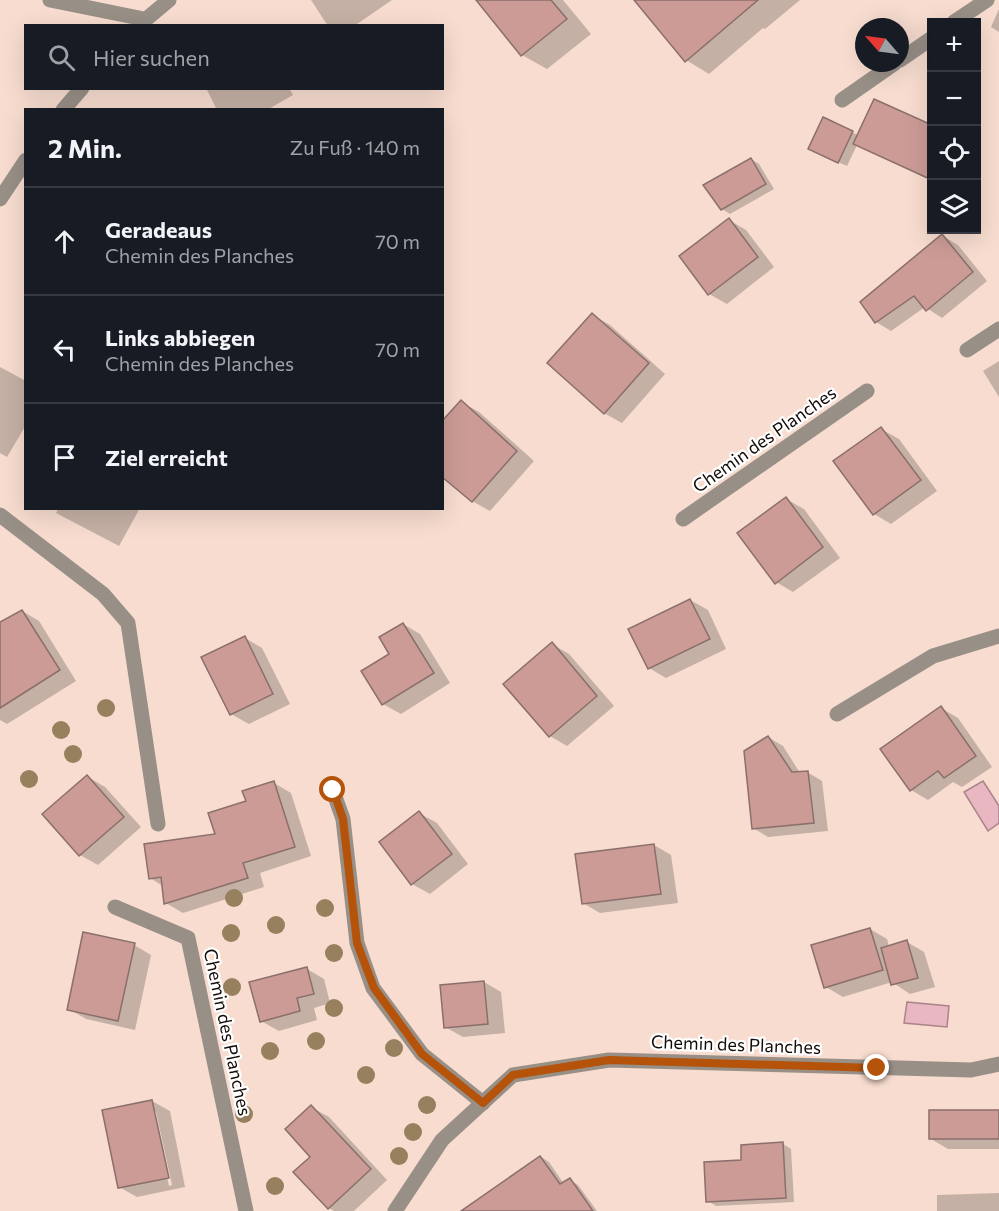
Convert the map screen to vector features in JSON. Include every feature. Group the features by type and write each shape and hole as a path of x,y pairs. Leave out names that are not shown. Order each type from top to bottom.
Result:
{"street":[{"path":"50,0 141,22 169,0"},
{"path":"960,18 987,0"},
{"path":"909,54 927,41"},
{"path":"842,100 882,72"},
{"path":"65,108 80,90"},
{"path":"0,198 24,163"},
{"path":"968,350 999,329"},
{"name":"Chemin des Planches","path":"683,519 867,391"},
{"path":"0,515 103,594 128,623 158,824"},
{"path":"837,714 933,656 999,636"},
{"path":"333,790 343,819 357,943 374,988 422,1054 483,1103"},
{"name":"Chemin des Planches","path":"115,907 188,938 246,1211"},
{"name":"Chemin des Planches","path":"395,1211 442,1140 513,1075 609,1060 971,1070 999,1064"}],"shaded area":[{"path":"983,781 999,806 999,823 988,831 964,792"},
{"path":"907,1002 949,1006 947,1027 904,1023"}],"building":[{"path":"476,0 551,0 567,19 521,56"},
{"path":"634,0 758,0 685,62"},
{"path":"874,99 927,123 927,178 853,144"},
{"path":"823,117 853,131 838,163 808,149"},
{"path":"751,158 766,184 721,210 703,185"},
{"path":"729,218 758,257 708,295 679,256"},
{"path":"942,234 973,272 926,311 914,296 875,323 860,302"},
{"path":"592,313 649,363 604,414 547,363"},
{"path":"461,400 517,451 472,502 444,479 444,419"},
{"path":"881,427 921,480 873,515 833,461"},
{"path":"786,497 823,547 775,584 737,533"},
{"path":"690,599 710,639 648,669 628,629"},
{"path":"22,610 60,670 0,708 0,622"},
{"path":"403,623 434,673 382,705 361,671 389,654 379,637"},
{"path":"245,636 273,694 230,715 201,657"},
{"path":"552,642 597,696 549,737 503,684"},
{"path":"941,706 976,756 944,778 938,771 910,791 880,749"},
{"path":"768,736 792,772 808,771 814,823 752,829 744,751"},
{"path":"87,775 124,817 79,856 42,814"},
{"path":"274,781 295,847 243,863 248,878 164,904 161,877 149,879 144,844 215,834 208,813 246,801 242,791"},
{"path":"419,811 452,854 411,885 379,842"},
{"path":"654,844 661,894 582,904 575,854"},
{"path":"870,928 883,970 824,988 811,945"},
{"path":"83,932 135,943 118,1021 67,1010"},
{"path":"907,940 918,978 891,985 881,948"},
{"path":"307,967 314,994 297,998 300,1011 260,1022 249,982"},
{"path":"484,981 488,1024 444,1028 440,985"},
{"path":"152,1100 169,1178 118,1188 102,1110"},
{"path":"311,1105 371,1169 328,1209 293,1172 310,1157 285,1129"},
{"path":"929,1110 999,1110 999,1139 929,1139"},
{"path":"783,1142 786,1198 706,1202 704,1162 741,1160 741,1145"},
{"path":"540,1156 560,1184 570,1178 593,1211 461,1211"}],"route":[{"path":"333,790 343,819 357,943 374,988 422,1054 483,1103 513,1075 609,1060 877,1068"}]}
